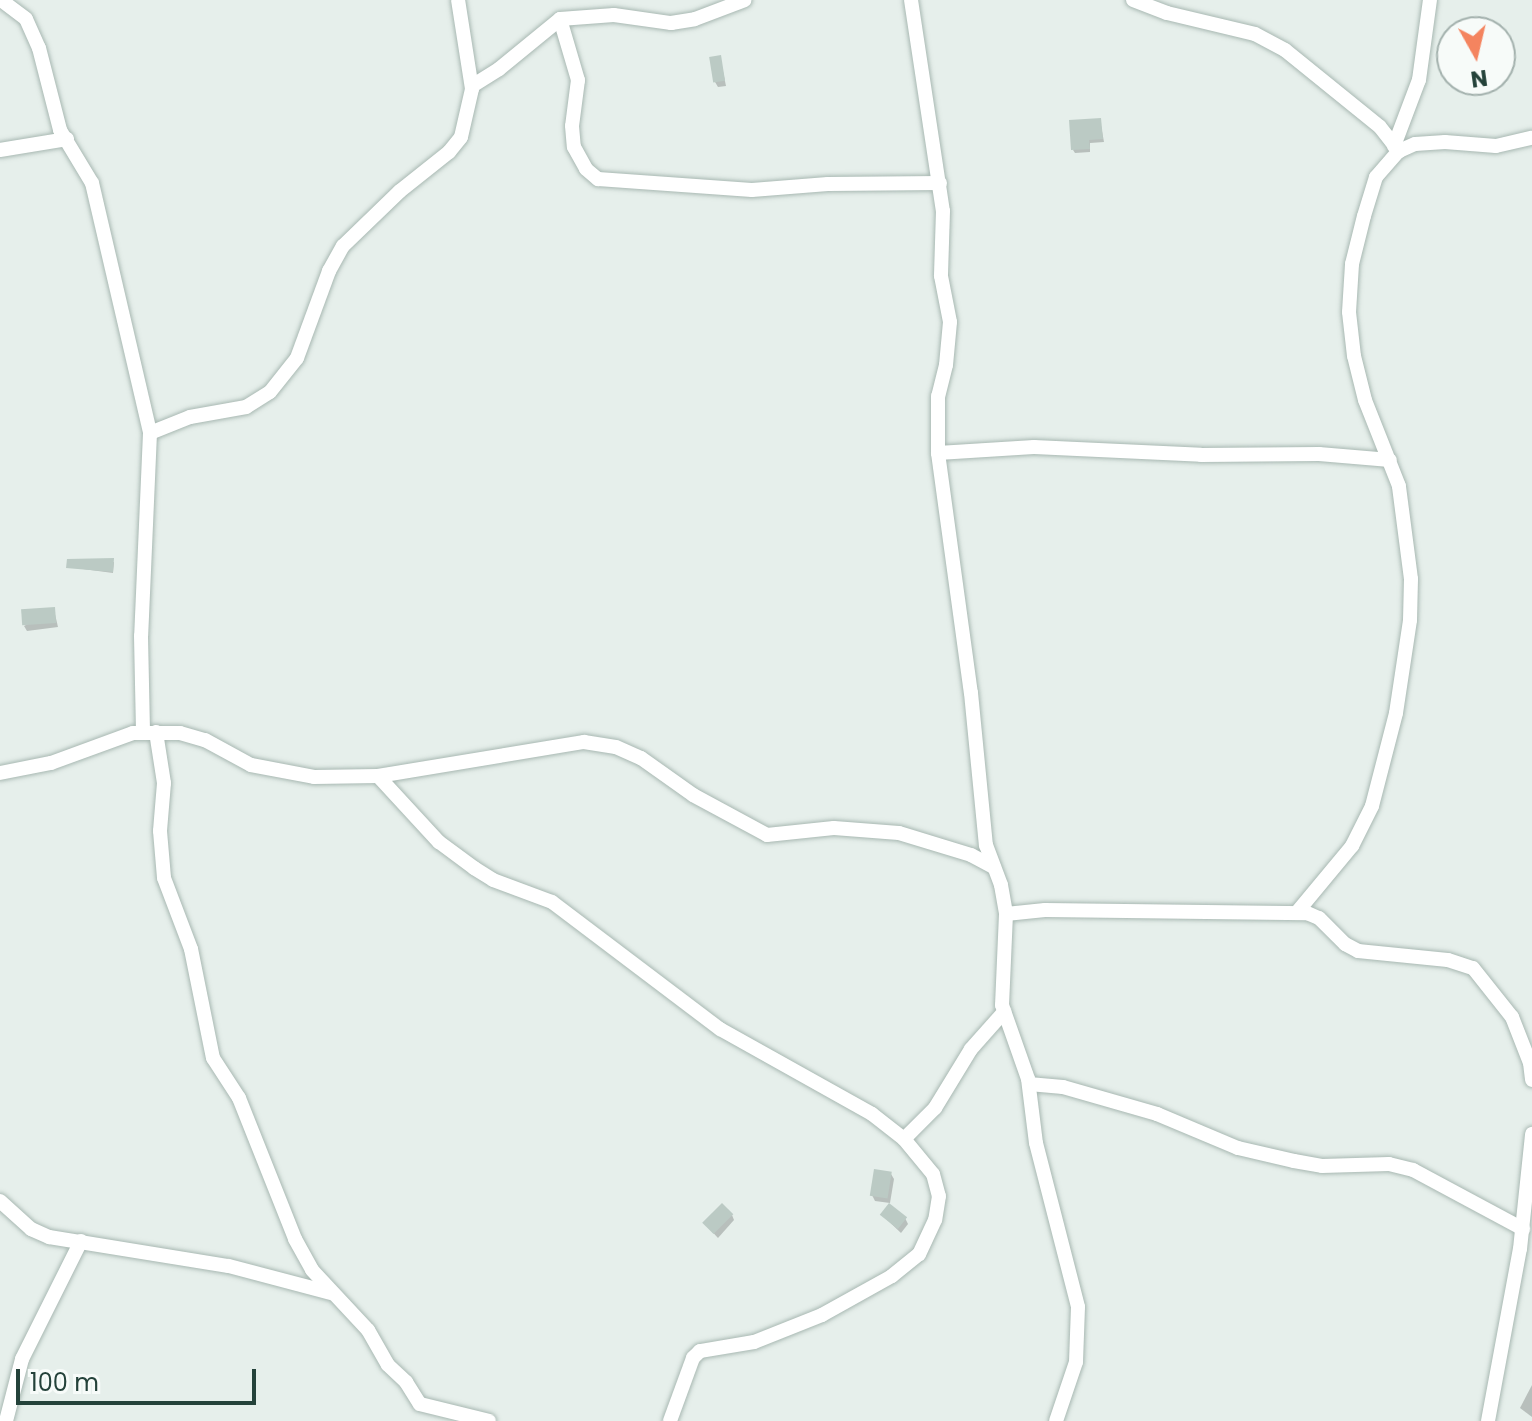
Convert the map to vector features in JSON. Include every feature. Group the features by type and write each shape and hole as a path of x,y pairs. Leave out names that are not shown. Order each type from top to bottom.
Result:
{"street":[{"path":"1,0 26,19 39,48 54,115 92,183 150,433 141,636 150,733 164,783 161,864 191,949 213,1058 239,1098 295,1239 312,1270 368,1330 388,1365 406,1382 420,1404 424,1421"},
{"path":"150,433 190,417 246,407 270,392 297,358 329,271 343,246 376,212 449,152 461,137 472,86 458,0"},
{"path":"472,86 499,69 560,19 614,15 671,23 695,19 745,0"},
{"path":"911,0 940,183 943,211 941,276 950,322 946,365 938,396 938,453 971,693 986,845 1006,914 1004,1012 1029,1084 1036,1143 1078,1307 1076,1362 1056,1421"},
{"path":"1133,0 1167,13 1255,34 1285,50 1380,127 1397,148"},
{"path":"1298,911 1352,846 1372,806 1396,713 1410,620 1411,579 1399,486 1365,400 1354,356 1349,312 1352,264 1372,190 1376,177 1397,148 1419,80 1430,0"},
{"path":"560,19 578,80 572,126 574,147 586,169 598,179 752,190 828,184 940,183"},
{"path":"1397,148 1445,142 1496,146 1532,138"},
{"path":"0,150 67,139"},
{"path":"938,453 1034,447 1201,455 1319,454 1390,460"},
{"path":"0,773 51,763 133,733 180,733 205,740 251,765 314,777 378,776 584,742 616,747 641,758 693,795 767,835 834,828 899,833 971,855 994,867"},
{"path":"378,776 439,842 474,868 493,880 552,902 720,1029 872,1114 904,1139 933,1174 939,1196 935,1220 919,1254 892,1276 822,1315 754,1342 700,1351 693,1358 670,1421"},
{"path":"1006,914 1045,910 1298,911 1319,918 1345,944 1358,951 1448,960 1473,968 1512,1017 1530,1063 1532,1080"},
{"path":"904,1139 935,1108 971,1049 1004,1012"},
{"path":"1029,1084 1063,1087 1157,1114 1238,1148 1294,1161 1322,1166 1389,1164 1413,1170 1523,1229"},
{"path":"1488,1421 1523,1229 1532,1134"},
{"path":"0,1201 31,1229 49,1237 229,1266 331,1293"},
{"path":"6,1421 22,1359 81,1241"},
{"path":"420,1404 489,1421"}],"building":[{"path":"721,55 725,81 713,83 709,57"},
{"path":"1101,118 1103,139 1089,140 1090,149 1071,150 1069,120"},
{"path":"114,558 113,572 66,568 67,559"},
{"path":"55,607 56,623 22,625 21,609"},
{"path":"874,1169 892,1172 888,1198 870,1196"},
{"path":"722,1203 733,1214 714,1234 702,1223"},
{"path":"889,1203 907,1217 898,1229 880,1215"}]}
